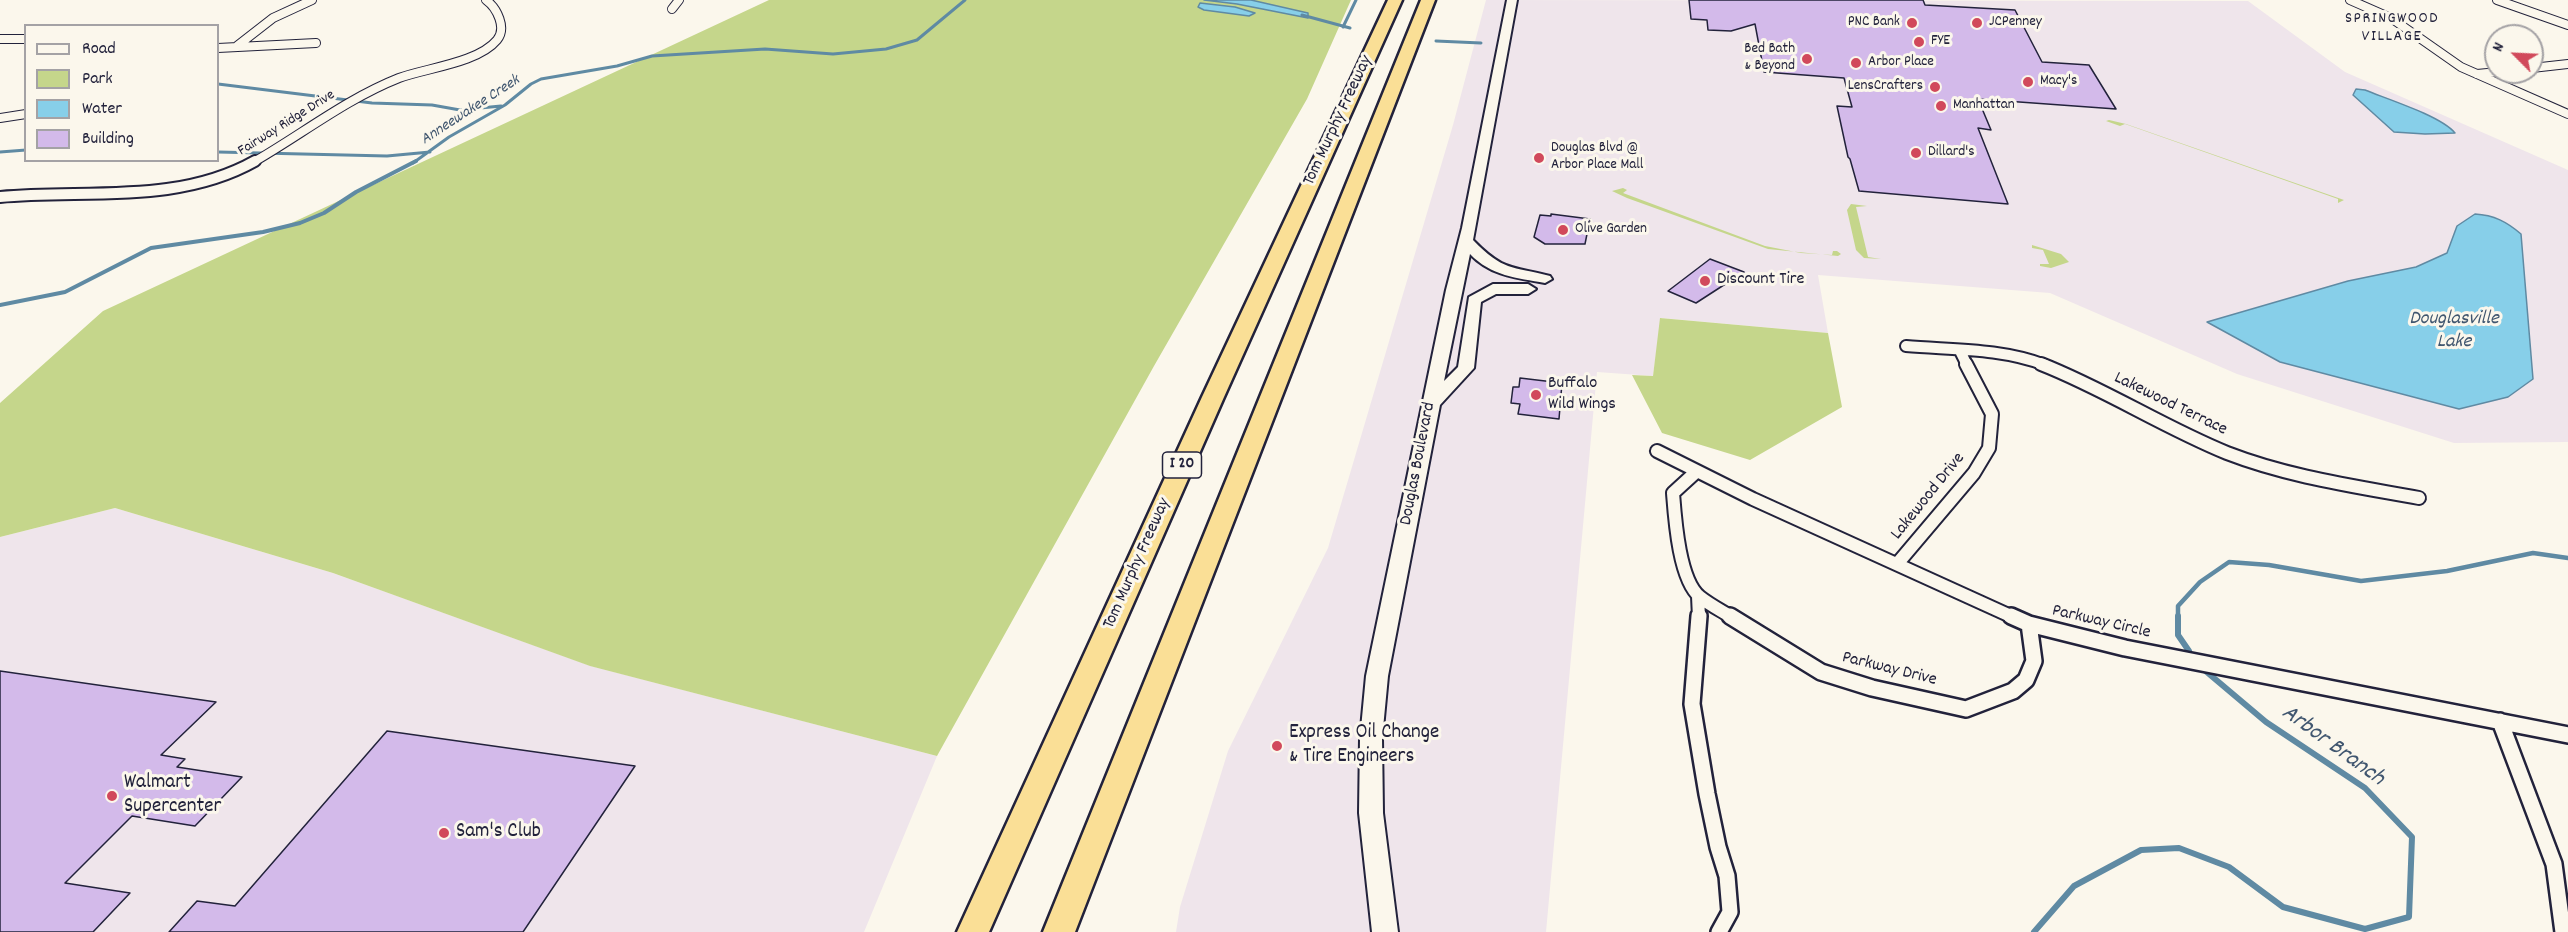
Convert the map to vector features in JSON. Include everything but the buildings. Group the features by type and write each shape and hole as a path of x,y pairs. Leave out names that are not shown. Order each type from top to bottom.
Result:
{"highway":[{"name":"Tom Murphy Freeway","path":"973,932 1232,354 1395,0"},
{"name":"Tom Murphy Freeway","path":"1059,932 1428,0"}],"main road":[{"name":"Douglas Boulevard","path":"1385,932 1371,812 1371,739 1377,676 1431,404 1468,235 1512,0"},
{"path":"1468,235 1486,262 1504,271 1545,279"},
{"path":"1431,404 1466,368 1474,300 1493,290 1528,289"}],"street":[{"path":"237,46 273,18 312,0"},
{"name":"Fairway Ridge Drive","path":"0,197 155,191 194,185 230,174 253,163 367,92 398,78 469,56 490,45 499,36 500,29 496,9 486,0"},
{"path":"672,9 679,0"},
{"path":"2350,0 2393,18 2446,58 2476,74 2568,114"},
{"path":"2497,0 2568,25"},
{"path":"0,39 24,39"},
{"path":"219,48 316,43"},
{"path":"2544,67 2568,64"},
{"path":"2476,74 2484,73"},
{"path":"0,118 24,114"},
{"name":"Lakewood Terrace","path":"1906,346 1998,353 2036,361 2225,452 2273,469 2419,498"},
{"name":"Lakewood Drive","path":"1897,564 1974,472 1989,448 1992,414 1960,351"},
{"name":"Parkway Circle","path":"1657,451 1696,472 2029,624 2125,648 2568,735"},
{"path":"1696,472 1673,494 1675,526 1682,564 1698,596 1700,630 1693,667 1692,704 1712,815 1727,876 1730,912 1719,932"},
{"name":"Parkway Drive","path":"1698,596 1821,672 1872,688 1966,709 2013,691 2026,680 2034,661 2029,624"},
{"path":"2500,721 2561,866 2563,932"}],"shaded area":[{"name":"Arbor Place","path":"1486,0 2248,1 2345,72 2568,170 2568,442 2454,443 2237,374 2050,293 1818,275 1828,333 1661,318 1653,376 1597,372 1546,932 1176,932 1180,907 1228,751 1328,548 1453,125"},
{"path":"115,508 333,573 591,666 937,756 864,932 0,932 0,537"}],"green space":[{"path":"769,0 1351,0 1307,99 1154,366 937,756 590,666 333,573 115,508 0,537 0,403 103,311"},
{"path":"2106,121 2126,124 2344,200 2338,203 2338,199 2125,124 2120,126"},
{"path":"1623,188 1627,190 1623,193 1765,246 1794,252 1768,249 1612,191"},
{"path":"1851,204 1867,206 1856,207 1868,257 1881,259 1864,258 1856,250 1847,210"},
{"path":"2032,245 2061,254 2069,262 2051,268 2040,266 2040,264 2049,264 2043,250 2032,248"},
{"path":"1833,251 1837,251 1841,254 1838,256 1821,254 1832,255"},
{"path":"1660,318 1828,333 1842,407 1750,460 1662,433 1632,375 1653,376"}],"water":[{"path":"1204,0 1251,0 1308,13 1308,18 1237,4"},
{"path":"1200,3 1235,7 1255,13 1249,16 1204,10 1198,7"},
{"path":"2356,89 2365,90 2426,114 2455,133 2394,132 2353,95"},
{"name":"Douglasville Lake","path":"2475,214 2500,220 2521,234 2533,379 2508,397 2459,409 2280,362 2207,322 2348,281 2416,267 2447,253 2457,226"}],"waterway":[{"name":"Anneewakee Creek","path":"428,152 449,137 505,105 531,84 541,79 617,66 652,56 765,49 833,54 886,49 917,40 965,0"},
{"path":"1343,26 1356,0"},
{"name":"Anneewakee Creek","path":"1302,15 1343,26"},
{"name":"Anneewakee Creek","path":"1343,26 1350,28"},
{"name":"Anneewakee Creek","path":"1436,41 1481,43"},
{"path":"219,84 372,103 432,105 460,110 501,106"},
{"path":"0,152 24,150"},
{"path":"219,152 387,156 428,152"},
{"name":"Anneewakee Creek","path":"415,161 428,152"},
{"name":"Anneewakee Creek","path":"0,305 65,292 151,248 263,232 300,223 324,213 356,192 415,161"},
{"name":"Arbor Branch","path":"2189,651 2178,635 2178,606 2200,582 2229,562 2269,565 2361,581 2447,571 2533,553 2568,558"},
{"name":"Arbor Branch","path":"2034,932 2074,886 2141,850 2179,848 2229,867 2283,907 2365,929 2409,917 2412,837 2365,788 2266,722 2202,668"}],"place":[{"name":"PNC Bank","path":"1912,23"},
{"name":"JCPenney","path":"1977,23"},
{"name":"FYE","path":"1919,42"},
{"name":"Bed Bath & Beyond","path":"1807,59"},
{"name":"Arbor Place","path":"1856,63"},
{"name":"Macy's","path":"2028,82"},
{"name":"LensCrafters","path":"1935,87"},
{"name":"Manhattan","path":"1941,106"},
{"name":"Dillard's","path":"1916,153"},
{"name":"Douglas Blvd @ Arbor Place Mall","path":"1539,158"},
{"name":"Olive Garden","path":"1563,230"},
{"name":"Discount Tire","path":"1705,281"},
{"name":"Buffalo Wild Wings","path":"1536,395"},
{"name":"Express Oil Change & Tire Engineers","path":"1277,746"},
{"name":"Walmart Supercenter","path":"112,796"},
{"name":"Sam's Club","path":"444,833"}],"district":[{"name":"SPRINGWOOD VILLAGE","path":"2392,29"}]}
